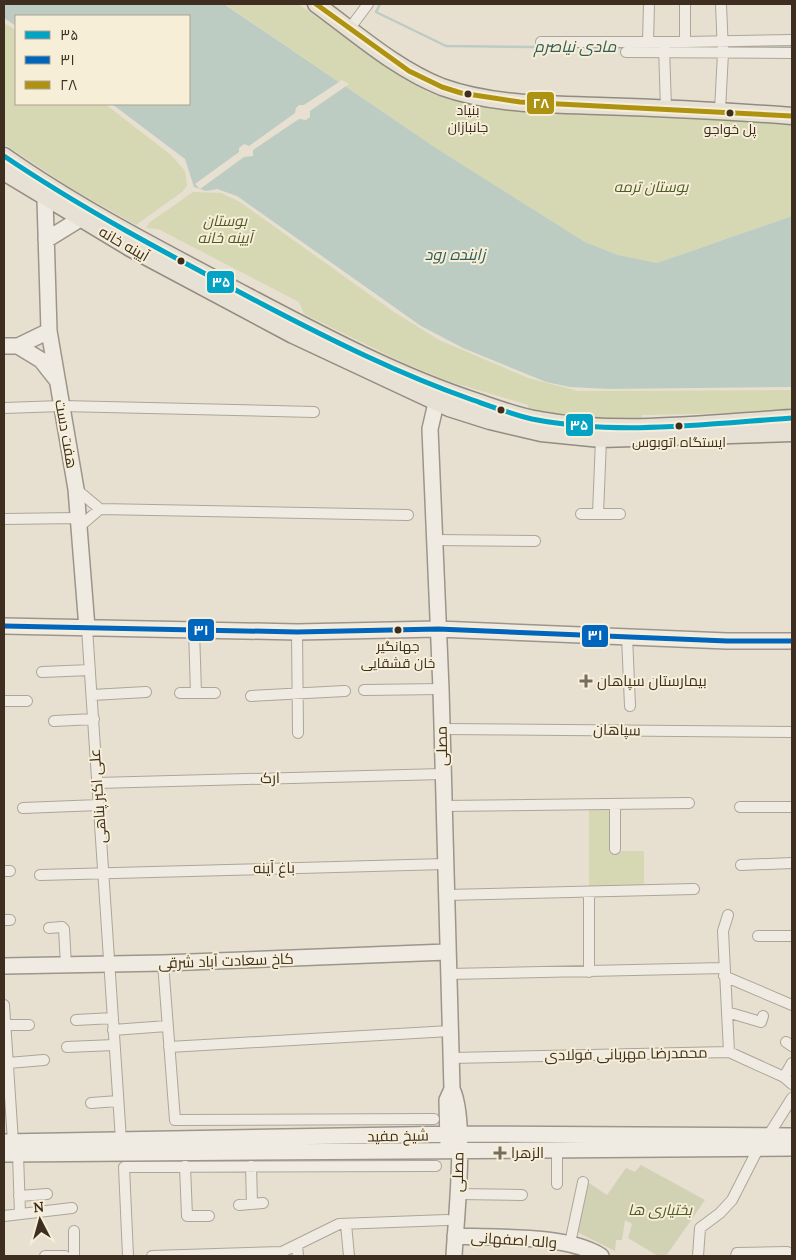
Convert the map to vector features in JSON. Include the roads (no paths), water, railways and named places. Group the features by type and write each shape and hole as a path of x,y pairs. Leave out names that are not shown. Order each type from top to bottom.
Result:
{"main road":[{"path":"316,4 408,70 426,80 460,92 515,102 720,110 792,116"},
{"name":"آیینه خانه","path":"4,156 40,181 146,242 439,397 539,420 597,426 792,433"},
{"name":"آیینه خانه","path":"4,172 45,199 130,248 293,336 439,397 490,421 541,433 601,440 721,429 792,418"},
{"name":"هفت دست","path":"45,199 49,330 76,489 88,628"},
{"path":"46,240 80,219"},
{"path":"11,346 49,330"},
{"path":"11,346 41,360 58,382"},
{"name":"مصلی","path":"439,397 430,429 452,1089 457,1100 445,1256"},
{"path":"4,626 297,632 438,630 727,641 792,641"},
{"name":"کاخ سعادت آباد شرقی","path":"4,966 163,963 448,952"},
{"name":"شیخ مفید","path":"283,1152 453,1134 585,1142 764,1142 792,1136"},
{"name":"شیخ مفید","path":"10,1148 123,1150 147,1146 283,1152 557,1149 585,1142"},
{"name":"شیخ مفید","path":"764,1142 792,1148"},
{"name":"مصلی","path":"453,1150 458,1194 454,1256"},
{"name":"واله اصفهانی","path":"455,1236 516,1238 570,1243 601,1256"}],"street":[{"path":"350,28 368,4"},
{"path":"648,42 649,4"},
{"path":"685,4 685,42"},
{"path":"720,110 723,53 721,4"},
{"path":"626,52 664,48 685,42 792,40"},
{"path":"541,42 648,42 664,48 723,53 792,53"},
{"path":"664,48 666,109"},
{"path":"4,408 62,406 314,412"},
{"path":"598,514 601,440"},
{"path":"76,489 100,509"},
{"path":"4,519 79,522 100,509 408,515"},
{"path":"581,514 620,514"},
{"path":"434,540 535,540"},
{"name":"علی اکبر پناهی","path":"88,628 114,1045 123,1150 128,1256"},
{"path":"194,630 196,693"},
{"path":"297,632 298,733"},
{"path":"627,636 630,706"},
{"path":"42,672 90,670"},
{"path":"364,690 440,689"},
{"path":"251,696 345,691"},
{"path":"92,695 146,692"},
{"path":"180,694 215,693"},
{"path":"4,701 27,701"},
{"path":"54,721 94,719"},
{"name":"سپاهان","path":"441,729 792,732"},
{"name":"ارک","path":"98,783 442,774"},
{"path":"444,806 689,803"},
{"path":"23,808 99,805"},
{"path":"615,805 615,849"},
{"path":"740,807 792,807"},
{"path":"741,865 792,863"},
{"name":"باغ آینه","path":"40,875 445,864"},
{"path":"446,896 694,889"},
{"path":"589,892 589,972"},
{"path":"728,915 723,931 729,1052"},
{"path":"49,928 62,927 64,929 66,965"},
{"path":"758,936 792,936"},
{"path":"163,963 175,1120 434,1119"},
{"path":"448,974 724,972 792,1005"},
{"path":"4,1005 5,1051 8,1063 7,1104 10,1148 19,1196 20,1214"},
{"path":"727,1012 761,1022 763,1016"},
{"path":"76,1020 113,1018"},
{"path":"5,1025 29,1025"},
{"path":"113,1030 168,1026"},
{"path":"169,1047 450,1031"},
{"path":"67,1047 114,1045"},
{"name":"محمدرضا مهربانی فولادی","path":"451,1058 729,1052 784,1077 792,1084"},
{"path":"8,1063 44,1060"},
{"path":"784,1077 792,1063"},
{"path":"698,1256 700,1228 720,1213 732,1200 764,1142 792,1098"},
{"path":"91,1103 118,1101"},
{"path":"283,1152 286,1120"},
{"path":"557,1149 557,1184"},
{"path":"123,1150 185,1166 251,1166 283,1152 436,1166"},
{"path":"185,1166 187,1216 209,1216"},
{"path":"251,1166 252,1204"},
{"path":"570,1243 583,1182"},
{"path":"19,1196 47,1194"},
{"path":"458,1194 522,1195"},
{"path":"239,1205 263,1203"},
{"path":"4,1216 72,1208"},
{"path":"152,1256 282,1252 325,1229 346,1224 447,1220"},
{"path":"346,1224 350,1256"},
{"path":"74,1231 74,1256"},
{"path":"297,1245 298,1256"},
{"path":"736,1256 737,1253 786,1252 792,1256"},
{"path":"45,1256 65,1256"}],"water":[{"name":"زاینده رود","path":"4,4 224,4 439,150 585,242 618,255 657,263 792,216 792,387 610,389 570,387 546,382 463,348 421,326 237,196 217,189 206,191 194,187 185,159 113,105 190,105 190,15 15,15 15,25 4,18"}],"waterway":[{"name":"مادی نیاصرم","path":"380,4 376,12 446,46 625,48"},
{"name":"مادی نیاصرم","path":"750,48 792,47"}],"place":[{"name":"بنیاد جانبازان","path":"468,94"},
{"name":"پل خواجو","path":"730,113"},
{"name":"ایستگاه اتوبوس","path":"679,426"},
{"name":"جهانگیر خان قشقایی","path":"398,630"},
{"name":"بیمارستان سپاهان","path":"586,681"},
{"name":"الزهرا","path":"500,1153"}],"park label":[{"name":"بوستان ترمه","path":"651,187"},
{"name":"بوستان آیینه خانه","path":"225,230"},
{"name":"بختیاری ها","path":"660,1210"}]}
